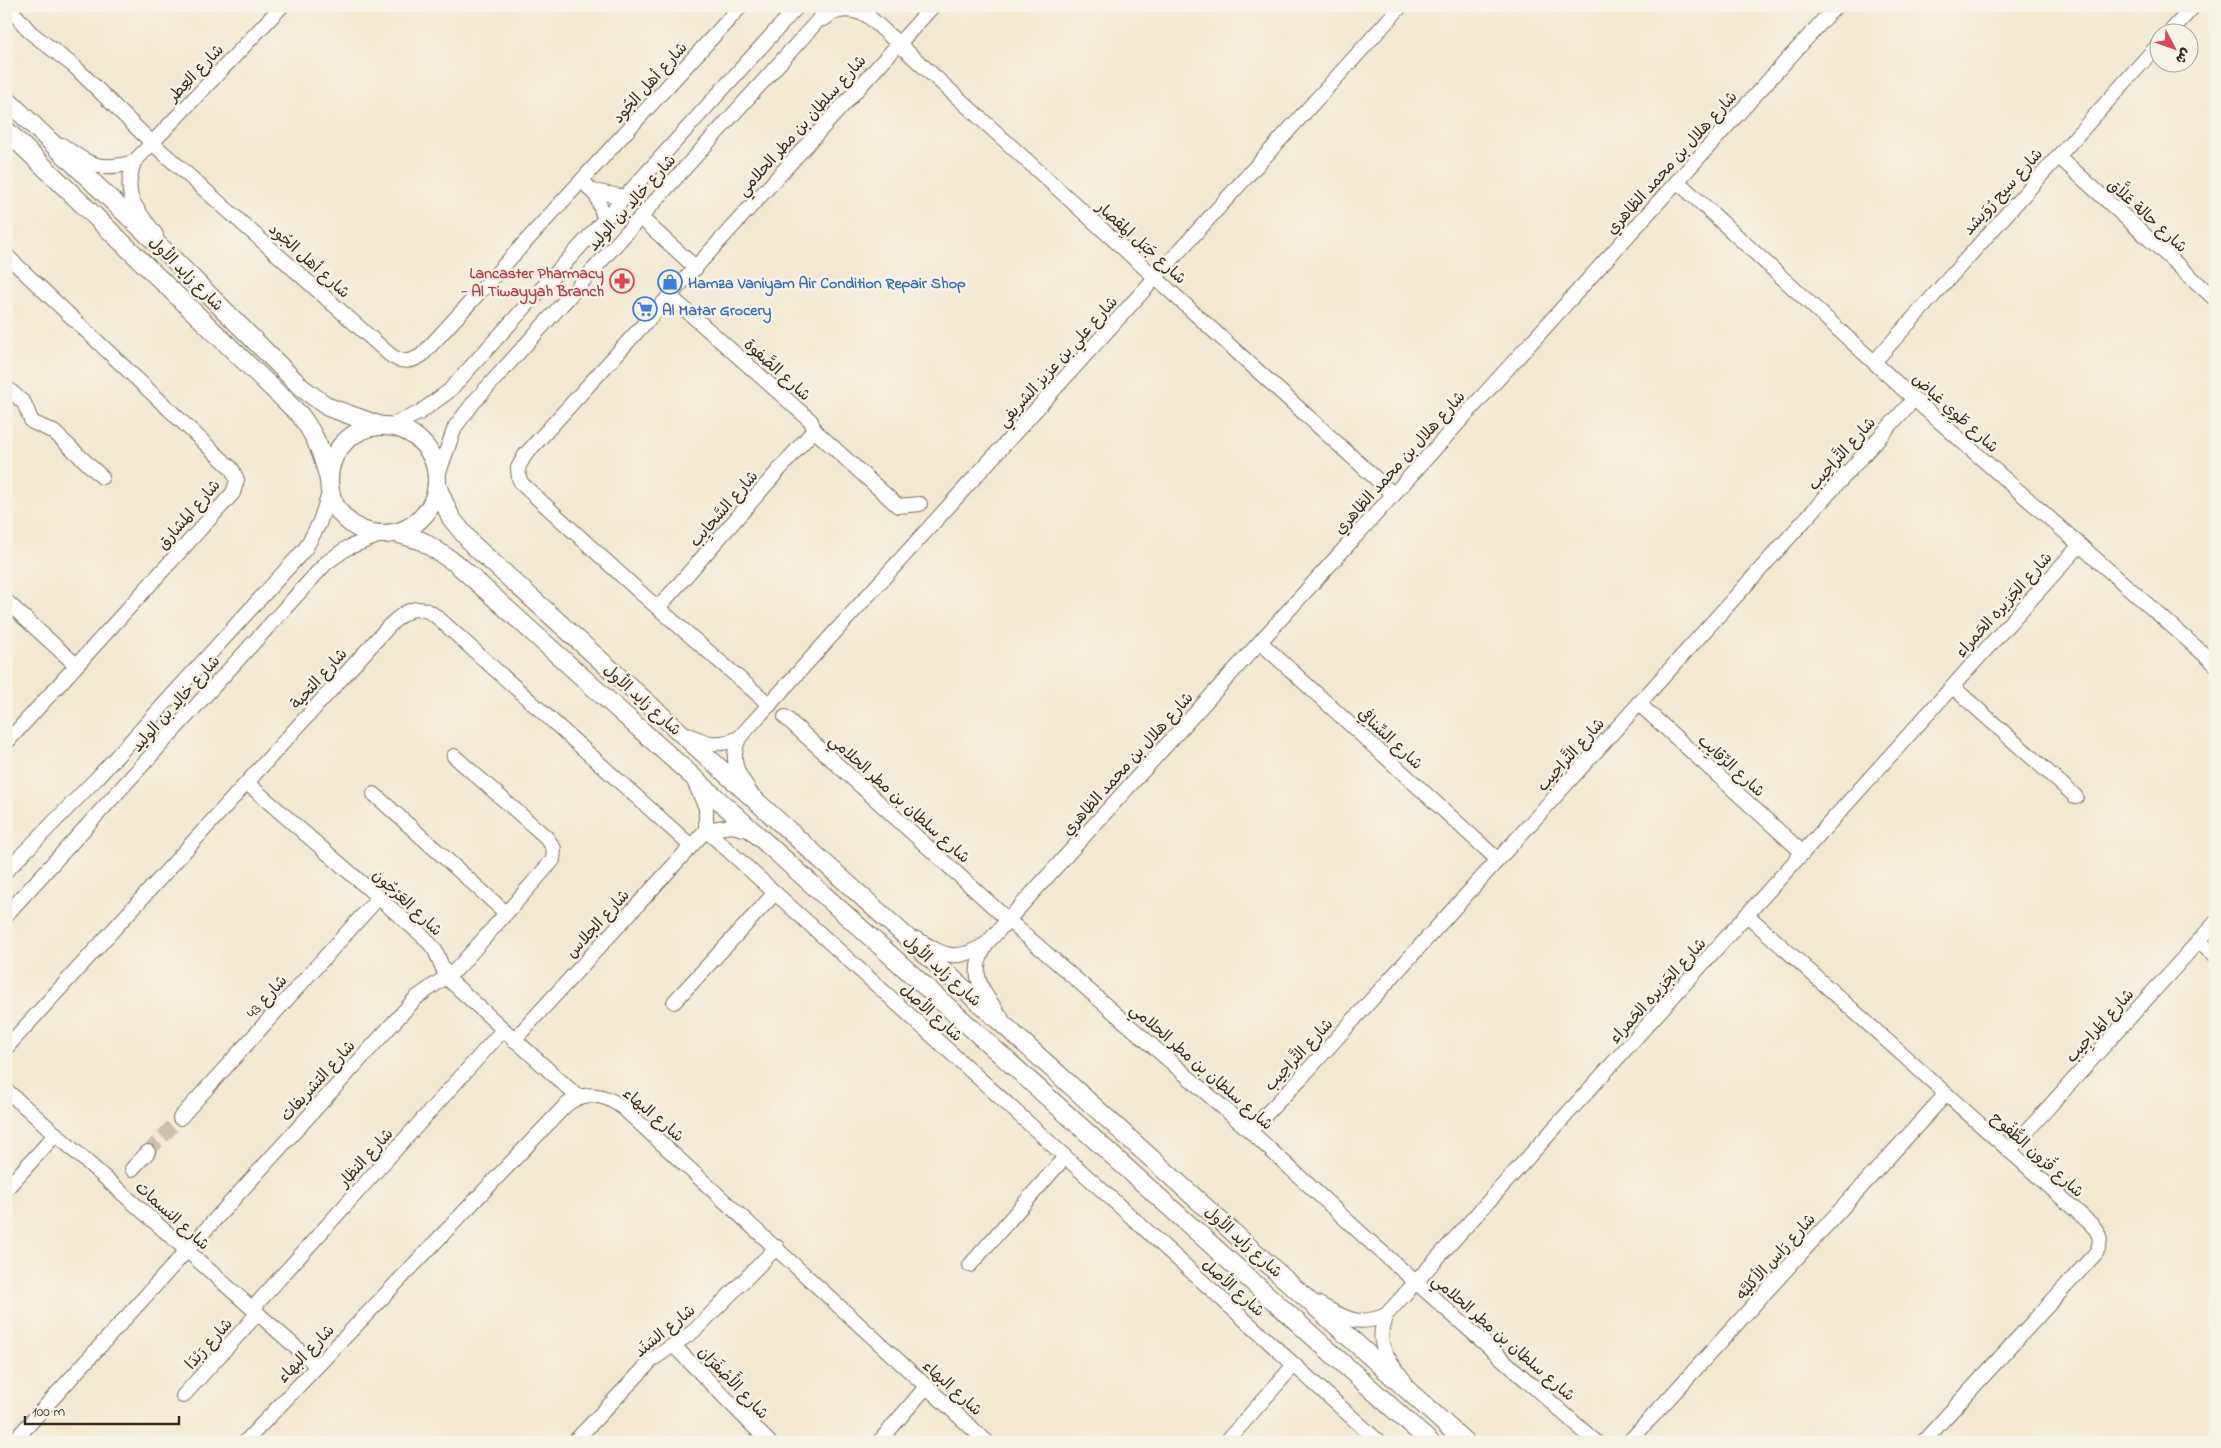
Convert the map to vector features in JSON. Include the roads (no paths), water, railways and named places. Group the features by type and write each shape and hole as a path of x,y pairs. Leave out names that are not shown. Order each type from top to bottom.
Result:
{"main road":[{"name":"شارع زايد الأول","path":"6,99 172,258 302,388 328,407 385,426"},
{"name":"شارع زايد الأول","path":"6,130 300,416 320,447 330,485"},
{"path":"385,426 414,435 423,443 436,465 437,482 434,499 423,516 408,528 389,533 371,533 349,522 334,503 330,485 331,466 344,443 367,428 385,426"},
{"name":"شارع زايد الأول","path":"437,482 451,518 473,545 1465,1442"},
{"name":"شارع زايد الأول","path":"389,533 422,541 457,564 1430,1442"}],"street":[{"name":"شارع أهل الجُود","path":"8,6 30,32 75,67 151,142 389,354 402,361 416,360 422,355 741,6"},
{"name":"شارع العِطر","path":"172,258 131,199 128,181 134,162 282,6"},
{"name":"شارع خالِد بن الوليد","path":"385,426 419,413 448,390 605,220 798,6"},
{"name":"شارع خالِد بن الوليد","path":"437,482 449,441 464,414 831,6"},
{"name":"شارع سلطان بن مطر الحلامي","path":"770,705 658,608 522,484 518,468 525,455 564,411 670,297 933,6"},
{"name":"شارع هلال بن محمد الظاهري","path":"1010,1030 982,989 977,975 978,960 988,942 1836,6"},
{"path":"2179,22 2194,6"},
{"name":"شارع جَبَل المِقصار","path":"793,49 830,14 846,9 866,10 899,44 1394,495"},
{"name":"شارع علي بن عزيز الشريفي","path":"739,738 1156,277 1393,9"},
{"name":"شارع سيح رُوَيشد","path":"1874,362 2148,56"},
{"path":"35,126 95,166 113,168 134,162"},
{"name":"شارع حالة عَلاَّق","path":"2058,156 2215,299"},
{"path":"583,181 593,191 605,220"},
{"name":"شارع طَوِي غياض","path":"1677,182 1914,399 2215,664"},
{"path":"593,191 624,197"},
{"path":"640,217 696,268"},
{"name":"شارع المشارق","path":"6,255 232,469 237,480 232,493 6,743"},
{"name":"شارع الصَّفوة","path":"670,297 811,421 814,430 898,506 920,504"},
{"path":"6,386 24,403 32,422 57,435 102,477"},
{"name":"شارع التَّراحِيب","path":"1250,1130 1300,1078 1914,399"},
{"name":"شارع السَّحايِب","path":"658,608 814,430"},
{"name":"شارع خالِد بن الوليد","path":"6,871 98,776 305,548 319,524 330,485"},
{"name":"شارع خالِد بن الوليد","path":"6,915 326,563 347,548 389,533"},
{"name":"شارع الجَزيره الحَمراء","path":"1386,1315 2080,545"},
{"path":"7,602 76,665"},
{"name":"شارع التحية","path":"6,1048 395,620 409,610 422,608 437,617 691,846"},
{"name":"شارع السِّنافِي","path":"1260,642 1498,860"},
{"path":"1953,687 2076,797"},
{"name":"شارع الرِّقايِب","path":"1638,703 1803,853"},
{"name":"شارع سلطان بن مطر الحلامي","path":"785,717 1008,920 1250,1130 1416,1283 1596,1442"},
{"path":"674,727 698,740 712,744 728,743 739,738"},
{"path":"739,738 734,756 736,768 759,805"},
{"name":"شارع التشريفات","path":"13,1442 416,998 424,990 447,978 549,865 554,856 553,845 547,838 454,756"},
{"path":"690,773 703,798 707,819 706,830 731,826 755,832"},
{"name":"شارع العَرْجُون","path":"247,783 430,943 447,978 577,1096"},
{"path":"374,794 506,913"},
{"name":"شارع الجلاس","path":"514,1040 706,830"},
{"name":"شارع الأصل","path":"706,830 1379,1442"},
{"path":"674,1002 775,893"},
{"name":"شارع 43","path":"180,1118 379,897"},
{"name":"شارع قُرُون الطُّفُوح","path":"1747,915 2096,1229 2101,1239 2096,1253 1923,1442"},
{"name":"شارع المَراجِيب","path":"2009,1151 2215,923"},
{"name":"شارع هلال بن محمد الظاهري","path":"896,927 936,950 954,956 970,953 988,942"},
{"path":"2199,941 2215,956"},
{"name":"شارع النظار","path":"255,1310 503,1030"},
{"name":"شارع النسمات","path":"6,1090 317,1366"},
{"name":"شارع رَاس الأكليَّه","path":"1629,1442 1946,1094"},
{"name":"شارع البهاء","path":"250,1440 317,1366 564,1107 577,1096 605,1097 622,1107 777,1247 987,1442"},
{"path":"6,1189 56,1134"},
{"path":"132,1170 148,1152"},
{"path":"970,1265 1065,1158"},
{"name":"شارع السَنَد","path":"574,1442 654,1359 694,1331 777,1247"},
{"path":"1305,1297 1353,1321 1369,1322 1386,1315"},
{"name":"شارع رَبْدَا","path":"183,1396 255,1310"},
{"path":"1386,1315 1380,1334 1382,1347 1388,1359 1418,1400"},
{"name":"شارع الأَصْفَرَان","path":"674,1346 769,1442"},
{"path":"1226,1442 1294,1366"},
{"path":"878,1442 926,1387"}],"tunnel":[{"path":"148,1152 180,1118"}],"place":[{"name":"Lancaster Pharmacy - Al Tiwayyah Branch","path":"622,281"},
{"name":"Hamza Vaniyam Air Condition Repair Shop","path":"670,282"},
{"name":"Al Matar Grocery","path":"645,309"}]}
